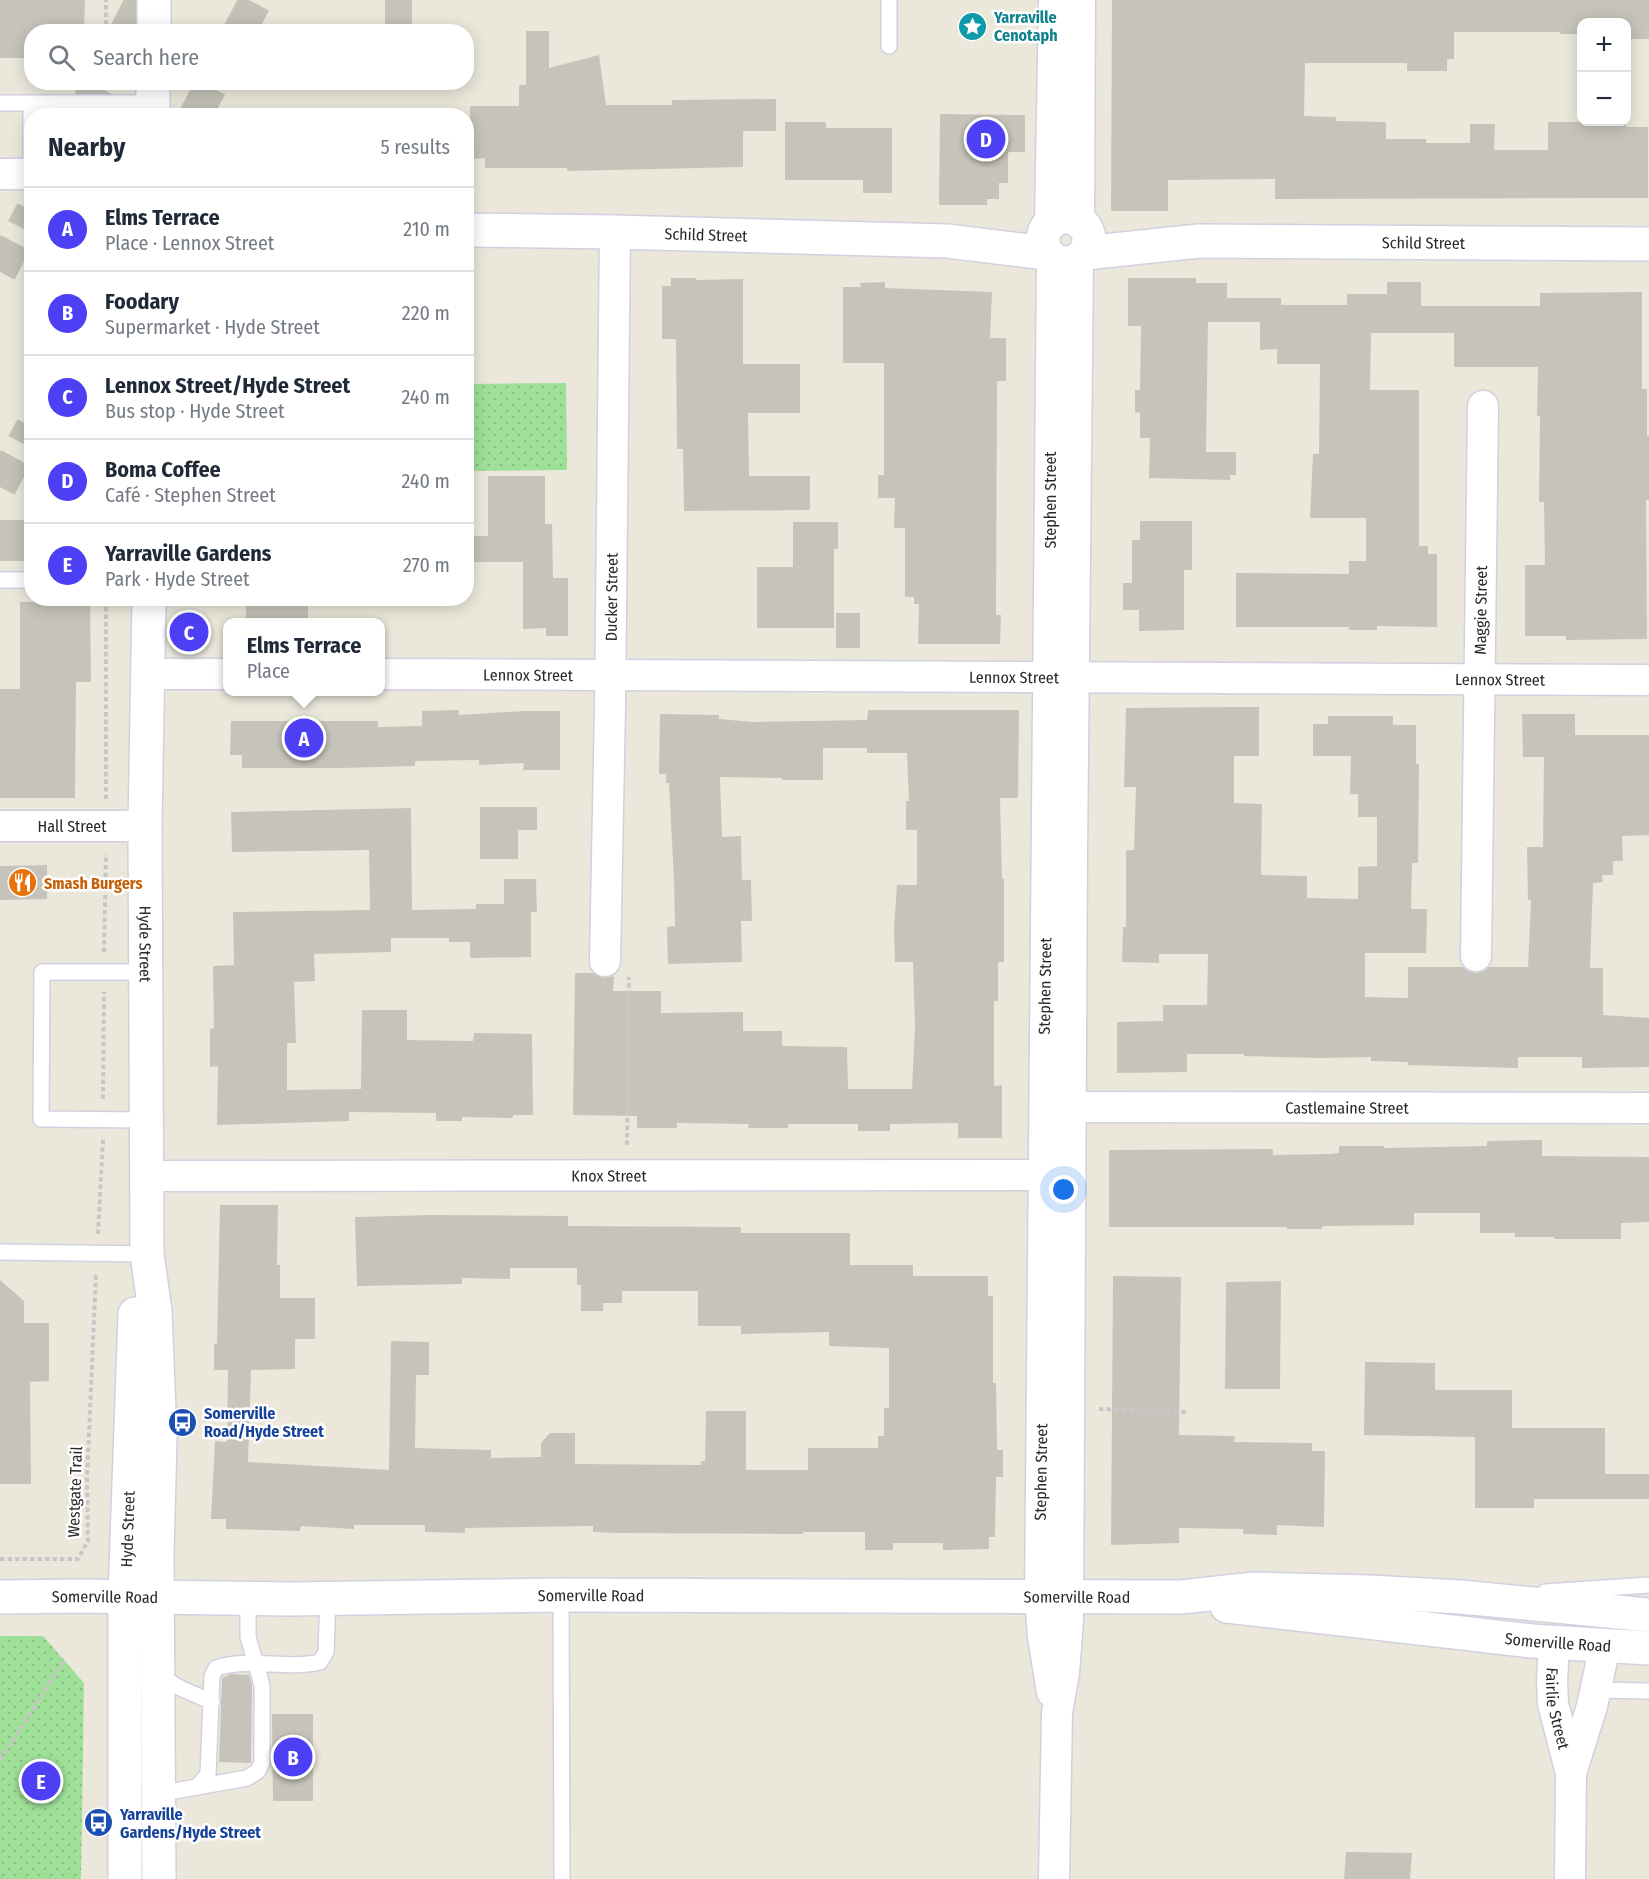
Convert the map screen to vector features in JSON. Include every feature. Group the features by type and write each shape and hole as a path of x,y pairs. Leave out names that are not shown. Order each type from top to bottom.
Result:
{"street":[{"path":"154,0 154,24"},
{"name":"Stephen Street","path":"1053,1596 1065,241 1054,0"},
{"name":"Stephen Street","path":"1065,241 1080,0"},
{"path":"0,174 24,174"},
{"name":"Schild Street","path":"474,230 947,241 990,234 1065,241 1649,244"},
{"name":"Ducker Street","path":"605,961 615,232"},
{"name":"Maggie Street","path":"1476,956 1483,406"},
{"name":"Hyde Street","path":"149,606 145,826 147,1254 155,1311 160,1437 159,1879"},
{"path":"148,674 223,674"},
{"name":"Lennox Street","path":"385,674 1649,680"},
{"name":"Hall Street","path":"0,826 145,826"},
{"name":"Castlemaine Street","path":"1057,1107 1649,1108"},
{"name":"Stephen Street","path":"1054,1879 1057,1713 1046,1659 1068,1408 1057,1175"},
{"name":"Knox Street","path":"147,1176 1057,1175"},
{"name":"Hyde Street","path":"125,1879 125,1597 135,1314 147,1254"},
{"name":"Somerville Road","path":"0,1597 328,1599 561,1595 1181,1597 1254,1589 1461,1597 1584,1609 1647,1595"},
{"name":"Somerville Road","path":"1181,1597 1218,1605 1277,1613 1554,1643 1649,1648"},
{"path":"1554,1643 1584,1609 1605,1646"},
{"name":"Fairlie Street","path":"1554,1643 1552,1691 1557,1726 1571,1773"},
{"name":"Fairlie Street","path":"1570,1879 1571,1773 1596,1690 1605,1646"},
{"path":"1552,1691 1596,1690"}],"lane":[{"path":"889,0 889,46"},
{"path":"0,103 153,100"},
{"path":"31,103 31,108"},
{"path":"0,580 24,580"},
{"path":"145,972 42,972 41,1119 147,1120"},
{"path":"0,1252 147,1254"},
{"path":"561,1595 562,1879"},
{"path":"1461,1597 1647,1595"},
{"path":"159,1794 247,1778 258,1771 262,1762 262,1685 248,1633 248,1598"},
{"path":"197,1787 208,1774 212,1676 216,1668 231,1663 303,1666 320,1662 326,1652 328,1599"},
{"path":"158,1675 212,1702"},
{"path":"1596,1690 1649,1691"}],"path":[{"path":"106,0 106,24"},
{"path":"605,961 629,962 627,1145"},
{"name":"Westgate Trail","path":"0,1559 78,1559 88,1541 87,1480 91,1382"},
{"path":"1068,1408 1188,1412"},
{"path":"0,1760 64,1661"}],"green space":[{"path":"566,383 567,470 474,471 474,384"},
{"path":"0,1636 43,1636 84,1683 81,1879 0,1879"}],"building":[{"path":"0,0 85,0 84,24 24,24 24,58 0,58"},
{"path":"385,0 412,0 412,24 385,24"},
{"path":"1112,0 1649,0 1649,39 1631,39 1631,18 1577,18 1577,34 1454,32 1454,59 1447,59 1447,71 1407,71 1407,63 1305,63 1304,116 1336,117 1336,121 1386,122 1386,139 1426,139 1426,143 1470,143 1470,124 1495,124 1494,150 1548,150 1548,122 1577,122 1577,126 1648,127 1648,198 1275,199 1275,179 1168,180 1168,211 1111,211"},
{"path":"526,31 549,31 549,68 599,55 606,105 672,105 672,100 776,99 776,131 743,131 743,167 567,171 567,168 485,168 485,158 474,159 474,108 470,106 519,106 519,85 526,85"},
{"path":"940,114 1025,115 1025,152 1008,152 1008,183 999,183 999,199 987,199 987,205 939,205"},
{"path":"785,122 826,122 826,128 892,128 892,193 863,193 863,180 785,180"},
{"path":"671,278 743,279 743,364 800,364 800,413 748,413 749,476 810,476 810,510 684,511 683,449 677,449 676,339 662,339 662,286 671,286"},
{"path":"1128,278 1196,278 1196,283 1227,283 1227,298 1281,298 1281,305 1347,305 1347,294 1387,294 1387,282 1421,282 1421,306 1540,306 1540,293 1642,292 1642,389 1647,389 1647,436 1649,436 1649,500 1646,500 1647,639 1566,640 1566,636 1525,636 1525,565 1545,565 1544,502 1539,502 1538,367 1454,367 1454,333 1371,333 1370,390 1419,390 1419,546 1428,546 1428,554 1437,554 1437,627 1377,626 1377,630 1349,630 1349,627 1236,627 1236,573 1349,574 1349,561 1366,561 1366,518 1310,518 1313,454 1319,454 1320,364 1277,364 1277,349 1260,350 1260,322 1208,322 1206,452 1236,452 1236,475 1230,475 1230,480 1149,478 1150,438 1140,438 1140,412 1135,413 1135,390 1140,390 1141,326 1128,326"},
{"path":"885,282 885,288 992,292 990,338 1006,338 1006,381 997,381 996,615 1001,615 1000,644 918,644 919,604 914,604 914,597 905,597 905,528 894,528 895,498 878,498 878,475 884,475 884,363 843,363 843,287 861,287 860,283"},
{"path":"488,476 545,476 545,524 552,524 553,578 568,578 568,636 546,636 546,628 523,629 523,562 474,562 474,536 488,536"},
{"path":"0,520 24,520 24,561 0,561"},
{"path":"1140,521 1192,521 1192,570 1184,570 1184,630 1139,631 1139,610 1123,610 1123,583 1132,583 1132,540 1140,540"},
{"path":"793,522 838,522 838,549 834,549 834,628 757,628 757,567 793,567"},
{"path":"20,602 24,602 24,606 90,606 91,682 76,682 75,798 0,798 0,689 20,689"},
{"path":"246,606 308,606 308,618 246,618"},
{"path":"836,613 860,613 860,648 836,648"},
{"path":"1259,707 1259,756 1234,756 1234,803 1262,804 1261,875 1307,876 1307,898 1358,899 1358,867 1377,866 1377,817 1358,817 1358,794 1350,794 1351,756 1313,756 1313,724 1328,724 1328,716 1393,716 1393,725 1416,725 1416,764 1419,764 1418,863 1412,863 1411,909 1427,909 1426,953 1365,953 1365,997 1408,998 1408,967 1463,967 1476,973 1489,967 1528,967 1531,900 1528,900 1527,847 1543,847 1544,757 1523,757 1522,714 1575,714 1575,735 1649,735 1649,835 1622,836 1623,861 1613,861 1613,875 1602,875 1603,882 1593,883 1590,968 1603,968 1603,1015 1649,1018 1649,1067 1582,1068 1582,1057 1518,1057 1518,1068 1408,1065 1408,1062 1371,1061 1371,1057 1320,1058 1187,1054 1187,1072 1117,1073 1117,1022 1163,1021 1163,1005 1207,1005 1208,954 1159,954 1159,963 1122,962 1123,927 1126,927 1126,850 1134,850 1136,787 1124,787 1126,708"},
{"path":"459,710 459,715 560,711 560,770 523,770 524,763 479,765 479,760 415,761 415,766 242,768 242,755 230,755 231,721 378,721 378,727 422,726 422,711"},
{"path":"868,710 1019,710 1018,798 1000,798 1002,879 1004,879 1004,962 998,962 998,1001 994,1001 994,1086 1002,1085 1002,1138 958,1138 958,1123 890,1124 890,1131 858,1131 858,1124 788,1124 788,1128 748,1128 749,1124 677,1123 677,1128 637,1128 637,1116 573,1115 575,973 593,973 604,978 614,976 613,991 661,991 661,1013 743,1012 743,1031 782,1031 782,1046 847,1047 848,1089 912,1089 915,1027 913,962 895,962 894,928 897,885 917,885 917,830 906,830 906,801 909,801 907,753 867,753 867,748 823,748 823,780 720,777 722,837 741,836 742,880 751,880 752,921 741,921 742,962 668,964 667,927 675,926 674,880 669,783 666,783 666,774 659,774 660,714 719,715 719,719 754,722 867,720"},
{"path":"480,807 537,807 537,830 518,830 518,859 480,859"},
{"path":"411,808 412,910 476,909 476,904 504,904 504,879 536,879 537,912 531,912 531,957 470,958 470,942 449,942 449,938 391,938 391,952 314,954 315,981 294,982 296,1043 287,1043 287,1090 361,1089 362,1010 407,1010 407,1040 473,1041 474,1033 532,1034 533,1115 513,1115 513,1118 462,1117 462,1121 436,1121 436,1113 349,1112 349,1121 217,1125 218,1066 210,1067 210,1029 214,1028 213,966 234,965 233,912 370,910 369,850 232,852 231,812"},
{"name":"Smash Burgers","path":"47,865 47,899 0,900 0,866"},
{"path":"1542,1140 1542,1156 1649,1157 1649,1222 1621,1223 1621,1239 1554,1239 1554,1237 1515,1237 1515,1233 1480,1233 1480,1213 1414,1213 1414,1225 1322,1226 1322,1229 1109,1227 1109,1150 1273,1149 1273,1155 1329,1154 1339,1153 1339,1146 1384,1146 1384,1148 1487,1146 1487,1141"},
{"path":"220,1205 278,1205 277,1265 280,1265 280,1298 315,1298 315,1339 295,1339 295,1369 251,1370 248,1462 389,1470 391,1341 429,1342 429,1375 416,1375 415,1448 491,1450 491,1458 541,1457 541,1443 550,1433 575,1433 575,1464 701,1465 701,1461 705,1461 706,1411 746,1411 746,1470 808,1470 808,1448 878,1448 878,1436 884,1436 884,1408 889,1408 889,1348 829,1346 829,1332 741,1334 741,1326 698,1326 698,1291 622,1291 622,1303 603,1303 603,1311 581,1311 581,1285 577,1285 577,1268 510,1268 510,1279 462,1278 462,1284 357,1286 355,1217 568,1216 568,1226 741,1227 741,1233 850,1233 850,1265 913,1265 913,1276 988,1276 988,1296 993,1296 993,1383 996,1383 997,1450 1003,1450 1003,1477 996,1477 995,1537 989,1537 989,1549 943,1550 943,1543 893,1543 893,1550 865,1550 865,1532 618,1533 593,1532 593,1526 465,1528 465,1533 425,1532 425,1525 354,1525 354,1529 301,1526 300,1531 226,1529 226,1519 211,1519 215,1441 227,1442 228,1370 214,1370 214,1344 217,1344"},
{"path":"1113,1276 1181,1277 1179,1435 1235,1436 1234,1442 1312,1443 1312,1451 1325,1451 1324,1527 1277,1525 1277,1535 1243,1534 1243,1529 1179,1528 1179,1543 1111,1545"},
{"path":"0,1280 24,1301 24,1323 49,1323 49,1381 30,1382 31,1484 0,1484"},
{"path":"1281,1281 1280,1389 1225,1389 1226,1282"},
{"path":"1365,1362 1435,1363 1435,1390 1512,1390 1512,1428 1605,1428 1605,1474 1649,1474 1649,1499 1534,1499 1534,1508 1475,1508 1475,1437 1364,1435"},
{"path":"231,1674 249,1675 252,1685 251,1763 219,1762 222,1678"},
{"path":"272,1714 313,1714 313,1801 273,1801"},
{"path":"1346,1852 1412,1853 1410,1879 1344,1879"}],"tunnel":[{"path":"130,24 142,0"},
{"path":"243,24 256,0"},
{"path":"86,108 95,90"},
{"path":"199,108 209,90"},
{"path":"0,272 24,226"},
{"path":"0,487 24,442"}],"place":[{"name":"Yarraville Cenotaph","path":"973,26"},
{"name":"Boma Coffee","path":"986,139"},
{"name":"Lennox Street/Hyde Street","path":"189,632"},
{"name":"Elms Terrace","path":"304,738"},
{"name":"Smash Burgers","path":"23,883"},
{"name":"Somerville Road/Hyde Street","path":"183,1422"},
{"name":"Foodary","path":"293,1757"},
{"name":"Yarraville Gardens","path":"41,1781"},
{"name":"Yarraville Gardens/Hyde Street","path":"99,1823"}]}
